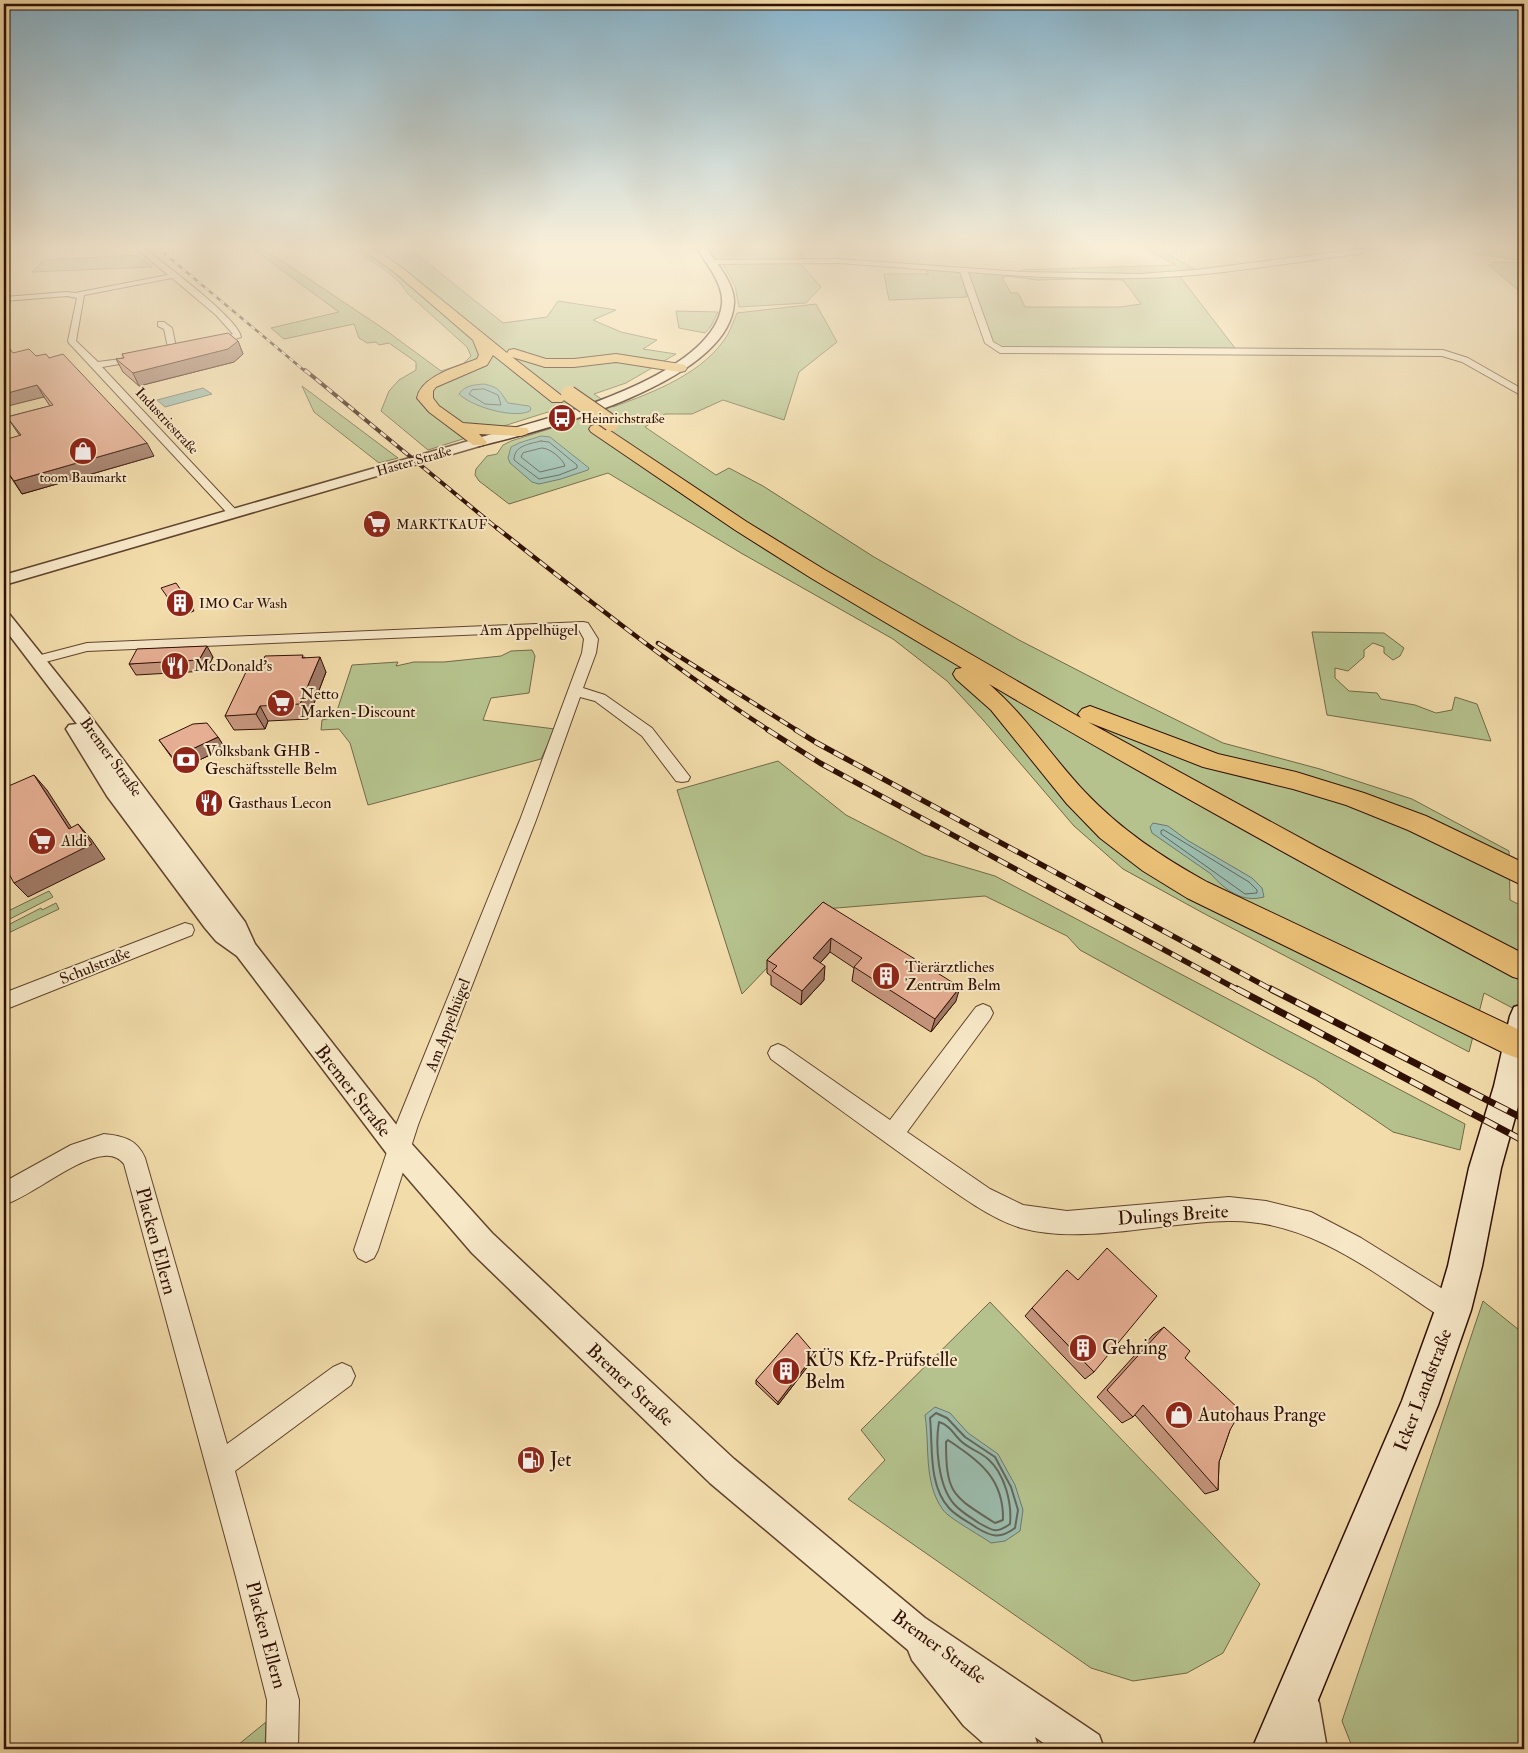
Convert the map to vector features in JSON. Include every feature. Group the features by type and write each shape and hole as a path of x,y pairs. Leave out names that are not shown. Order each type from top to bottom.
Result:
{"highway":[{"path":"471,331 536,383"},
{"path":"487,331 514,353 563,387 604,426 741,526 896,620 1125,754 1307,854 1486,937 1524,946"},
{"path":"479,442 434,409 425,398 426,390 431,384 482,362 486,355 480,338"},
{"path":"514,353 545,363 574,363 616,358 680,368"},
{"path":"563,387 581,364 592,360"},
{"path":"450,375 466,372 498,372 536,383 563,387"},
{"path":"604,426 832,567 1486,937 1524,968"},
{"path":"458,427 489,431 520,431"},
{"path":"896,620 945,658 999,705 1089,812 1109,832 1153,864 1197,890 1517,1044"},
{"path":"1090,714 1212,761 1296,781 1355,799 1417,823 1524,875"}],"main road":[{"name":"Haster Straße","path":"479,442 520,431 620,398 653,383 680,368 714,338 718,331"},
{"name":"Icker Landstraße","path":"1275,1749 1420,1406 1453,1310 1465,1266 1485,1168 1496,1134 1524,1016"}],"street":[{"name":"Industriestraße","path":"74,331 72,341 233,513"},
{"path":"97,366 168,353 168,331"},
{"path":"199,347 237,337 233,331"},
{"path":"985,331 989,343 1000,350 1443,353 1465,360 1524,394"},
{"name":"Haster Straße","path":"4,580 479,442"},
{"name":"Bremer Straße","path":"4,618 68,699 237,928 245,949 400,1150 482,1243 722,1471 912,1631 1085,1749"},
{"name":"Am Appelhügel","path":"38,660 87,647 583,626 590,639 589,653 576,691 528,820 407,1125 400,1150"},
{"name":"Bremer Straße","path":"4,638 74,729 110,784 192,895 224,935 245,949"},
{"path":"576,691 600,698 646,732 682,778"},
{"name":"Schulstraße","path":"4,1002 185,930"},
{"path":"892,1134 983,1013"},
{"name":"Dulings Breite","path":"778,1053 982,1197 1021,1216 1067,1223 1229,1209 1266,1212 1311,1224 1353,1246 1453,1310"},
{"name":"Placken Ellern","path":"4,1194 79,1153 104,1145 123,1147 134,1158 220,1465 283,1700 282,1749"},
{"path":"366,1250 400,1150"},
{"path":"220,1465 342,1376"},
{"path":"912,1631 977,1713 1020,1749"},
{"path":"1298,1692 1308,1749"}],"green space":[{"path":"274,331 322,331 284,339"},
{"path":"356,331 386,331 441,371 463,364 471,356 467,347 449,331 618,331 657,340 643,349 676,354 626,383 594,394 613,407 661,388 692,370 718,348 729,331 831,331 837,342 799,372 784,420 723,400 692,414 665,414 645,427 716,475 729,468 763,486 874,557 1019,640 1223,743 1320,769 1412,799 1509,851 1510,900 1524,907 1524,1014 1484,993 1469,1052 1123,869 1074,826 947,681 893,639 741,553 608,473 509,504 479,481 475,475 476,469 487,456 497,454 503,445 565,424 548,412 428,450 381,411 389,391 399,380 416,370 416,362 389,343 379,345 376,342 367,343 359,338"},
{"path":"985,331 1222,331 1238,352 1014,351 989,343"},
{"path":"302,386 398,458 379,463 314,412"},
{"path":"1312,632 1384,633 1404,648 1400,656 1393,660 1384,653 1384,647 1373,643 1364,650 1364,657 1348,671 1335,668 1335,678 1349,691 1377,693 1381,699 1415,705 1436,713 1452,710 1455,697 1477,704 1491,741 1327,715"},
{"path":"532,650 535,656 529,693 491,698 483,720 555,729 541,759 368,805 350,743 339,729 321,730 322,720 335,717 352,665 398,662 396,666 414,662 444,662 501,656 511,651"},
{"path":"778,761 846,815 924,855 995,876 1465,1124 1460,1150 1393,1132 1315,1079 1080,950 1067,936 985,896 824,909 742,994 677,790"},
{"path":"49,891 53,897 4,922 4,913"},
{"path":"56,903 59,909 4,935 4,927 41,908 42,910"},
{"path":"1483,1301 1524,1334 1524,1749 1353,1749 1342,1721"},
{"path":"990,1302 1260,1584 1223,1653 1187,1673 1133,1681 1091,1668 848,1499 885,1460 861,1430"},
{"path":"266,1722 265,1749 233,1749"}],"water":[{"path":"484,384 497,389 508,403 529,406 531,408 530,411 514,414 504,413 473,403 459,394 467,387"},
{"path":"203,388 212,394 165,407 157,400"},
{"path":"541,436 550,437 589,468 588,470 539,484 532,482 510,463 508,458 511,447"},
{"path":"1153,823 1168,826 1187,840 1252,878 1262,888 1264,897 1241,897 1228,890 1211,874 1152,833 1150,827"},
{"path":"935,1407 950,1413 968,1433 998,1454 1015,1485 1023,1510 1020,1531 1005,1541 991,1543 947,1514 937,1499 932,1488 928,1464 925,1415"}],"building":[{"path":"228,333 238,341 228,349 133,373 116,359 124,358 122,354"},
{"path":"4,341 13,353 29,349 36,356 46,354 49,358 63,354 147,443 14,481 4,467 4,440 21,435 7,417 53,405 37,385 4,394"},
{"name":"IMO Car Wash","path":"176,583 190,603 175,608 161,588"},
{"path":"207,646 199,660 129,664 137,649"},
{"path":"303,655 302,658 320,657 300,704 260,706 256,714 225,716 246,672 258,672 265,656"},
{"path":"207,723 218,737 173,758 159,740 193,724"},
{"name":"Aldi","path":"34,775 69,829 78,824 92,844 14,883 4,865 4,788"},
{"name":"Tierärztliches Zentrum Belm","path":"823,902 960,987 935,1019 854,967 862,958 831,938 813,958 825,966 802,991 772,971 777,966 767,960"},
{"name":"Gehring","path":"1107,1248 1157,1296 1094,1372 1032,1308 1067,1270 1078,1280"},
{"name":"Autohaus Prange","path":"1164,1327 1190,1351 1185,1358 1241,1411 1230,1430 1219,1462 1218,1490 1143,1405 1133,1417 1107,1390"},
{"name":"KÜS Kfz-Prüfstelle Belm","path":"797,1333 815,1354 778,1402 756,1380"}],"railway":[{"path":"257,331 306,372"},
{"path":"305,370 498,529"},
{"path":"497,528 665,658 770,731"},
{"path":"658,643 798,731"},
{"path":"768,730 820,763 1240,991"},
{"path":"796,730 1274,991"},
{"path":"1237,989 1524,1141"},
{"path":"1271,989 1524,1119"}],"place":[{"name":"Heinrichstraße","path":"562,418"},
{"name":"toom Baumarkt","path":"83,451"},
{"name":"MARKTKAUF","path":"377,524"},
{"name":"IMO Car Wash","path":"180,603"},
{"name":"McDonald's","path":"175,666"},
{"name":"Netto Marken-Discount","path":"281,703"},
{"name":"Volksbank GHB - Geschäftsstelle Belm","path":"186,760"},
{"name":"Gasthaus Lecon","path":"209,803"},
{"name":"Aldi","path":"42,841"},
{"name":"Tierärztliches Zentrum Belm","path":"886,976"},
{"name":"Gehring","path":"1083,1348"},
{"name":"KÜS Kfz-Prüfstelle Belm","path":"786,1371"},
{"name":"Autohaus Prange","path":"1179,1415"},
{"name":"Jet","path":"531,1460"}]}
